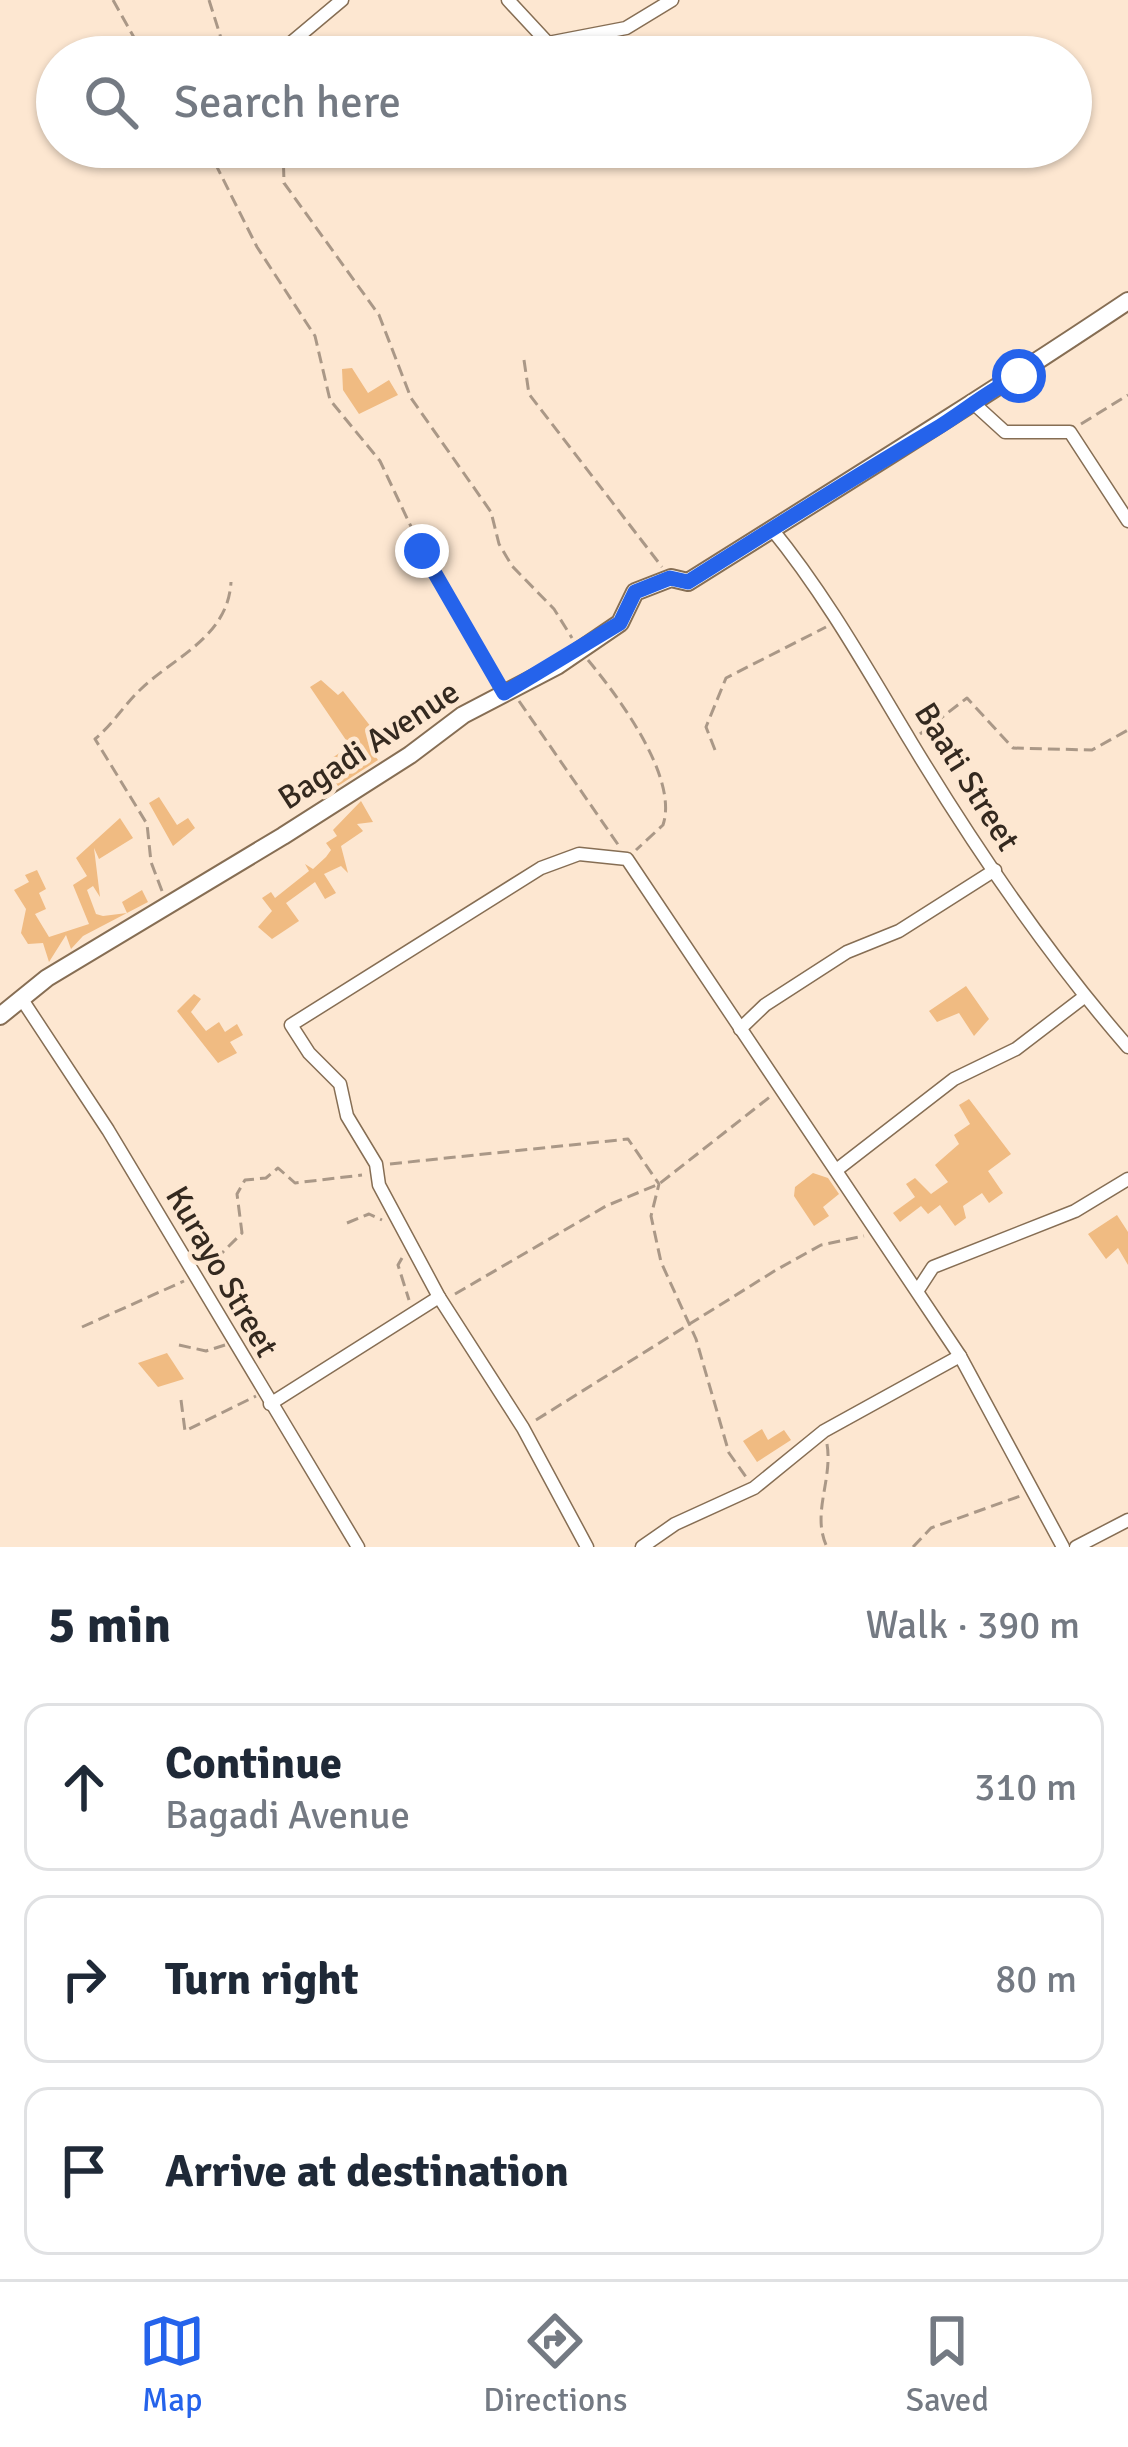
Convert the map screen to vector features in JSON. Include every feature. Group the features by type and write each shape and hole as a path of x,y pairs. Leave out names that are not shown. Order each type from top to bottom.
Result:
{"street":[{"path":"299,36 342,0"},
{"path":"508,0 541,36"},
{"path":"584,36 626,28 672,0"},
{"name":"Bagadi Avenue","path":"0,1016 47,978 283,836 463,715 620,623 635,592 670,578 688,582 939,427 971,401 1057,353 1128,302"},
{"path":"971,401 1005,432 1070,432 1128,521"},
{"name":"Baati Street","path":"771,528 878,679 910,741 995,870 1084,998 1128,1047"},
{"path":"586,1547 523,1428 400,1228 379,1185 376,1164 347,1116 340,1084 308,1054 291,1024 542,868 579,854 627,859 918,1290 960,1357 1063,1547"},
{"path":"740,1029 765,1005 847,952 899,931 995,870"},
{"path":"839,1168 954,1079 1016,1049 1084,998"},
{"name":"Kurayo Street","path":"23,1001 196,1276 358,1547"},
{"path":"918,1290 933,1267 1075,1211 1128,1179"},
{"path":"266,1398 441,1299"},
{"path":"642,1547 675,1524 754,1488 824,1431 960,1357"},
{"path":"1076,1547 1128,1520"}],"path":[{"path":"113,0 133,36"},
{"path":"209,0 220,36"},
{"path":"218,168 257,247 316,336 330,400 380,461 422,551 504,693 521,702 627,859 663,825 664,800 627,708 578,649 554,609 512,566 499,544 490,512 411,398 379,315 284,183 284,168"},
{"path":"524,359 529,394 670,578"},
{"path":"1070,432 1128,395"},
{"path":"167,903 151,862 148,824 95,739 143,686 158,680 214,630 230,598 231,582"},
{"path":"716,750 706,728 726,678 836,621"},
{"path":"910,741 967,698 1013,748 1092,750 1128,730"},
{"path":"441,1299 606,1207 659,1184 782,1088"},
{"path":"376,1164 447,1162 539,1145 628,1139 659,1184 651,1216 656,1239 729,1453 754,1488"},
{"path":"212,1303 218,1257 242,1233 237,1194 245,1180 266,1178 278,1168 295,1184 360,1174 379,1185"},
{"path":"347,1223 368,1214 400,1228"},
{"path":"523,1428 821,1245 856,1233 883,1242"},
{"path":"413,1251 398,1265 414,1313"},
{"path":"82,1327 196,1276"},
{"path":"179,1346 206,1352 232,1341"},
{"path":"182,1400 185,1431 266,1398"},
{"path":"824,1431 830,1466 818,1528 827,1547"},
{"path":"913,1547 931,1528 1034,1491"}],"building":[{"path":"352,368 368,393 389,380 398,395 359,414 343,390 342,369"},
{"path":"321,680 338,695 343,691 382,741 370,749 378,760 338,786 323,764 350,746 310,687"},
{"path":"159,797 177,825 188,818 195,828 173,846 149,803"},
{"path":"361,801 373,822 357,824 363,831 341,846 348,873 341,866 324,874 336,893 325,899 315,882 286,903 299,921 272,939 258,927 272,911 262,898 271,892 275,898 309,871 305,864 313,869 326,857 331,850 326,843 337,836 333,830"},
{"path":"120,818 133,838 99,859 94,848 100,897 93,886 87,890 96,914 127,913 83,936 71,949 66,935 49,962 43,943 28,944 21,933 26,909 14,890 29,882 25,875 37,870 46,889 39,893 46,909 35,914 49,937 89,924 73,885 87,876 76,858"},
{"path":"142,890 148,902 127,913 122,902"},
{"path":"966,986 989,1019 974,1036 959,1013 937,1022 929,1011"},
{"path":"194,994 201,999 191,1012 206,1031 219,1022 225,1032 237,1024 243,1035 230,1042 237,1053 218,1063 177,1011"},
{"path":"969,1099 1011,1154 988,1171 1003,1193 989,1203 982,1193 963,1206 966,1218 955,1226 940,1205 928,1214 921,1206 900,1222 893,1213 915,1197 906,1184 915,1178 931,1194 948,1182 935,1165 959,1144 954,1135 970,1124 959,1105"},
{"path":"813,1173 828,1178 839,1194 823,1207 829,1216 814,1226 794,1196 795,1187"},
{"path":"1117,1215 1128,1232 1128,1265 1118,1248 1106,1259 1088,1234"},
{"path":"167,1353 184,1379 158,1387 138,1363"},
{"path":"762,1429 768,1440 784,1430 791,1440 757,1462 743,1441"}],"route":[{"path":"422,551 504,693 557,666 620,623 635,592 670,578 688,582 832,486 939,427 980,394 1019,376"}]}
